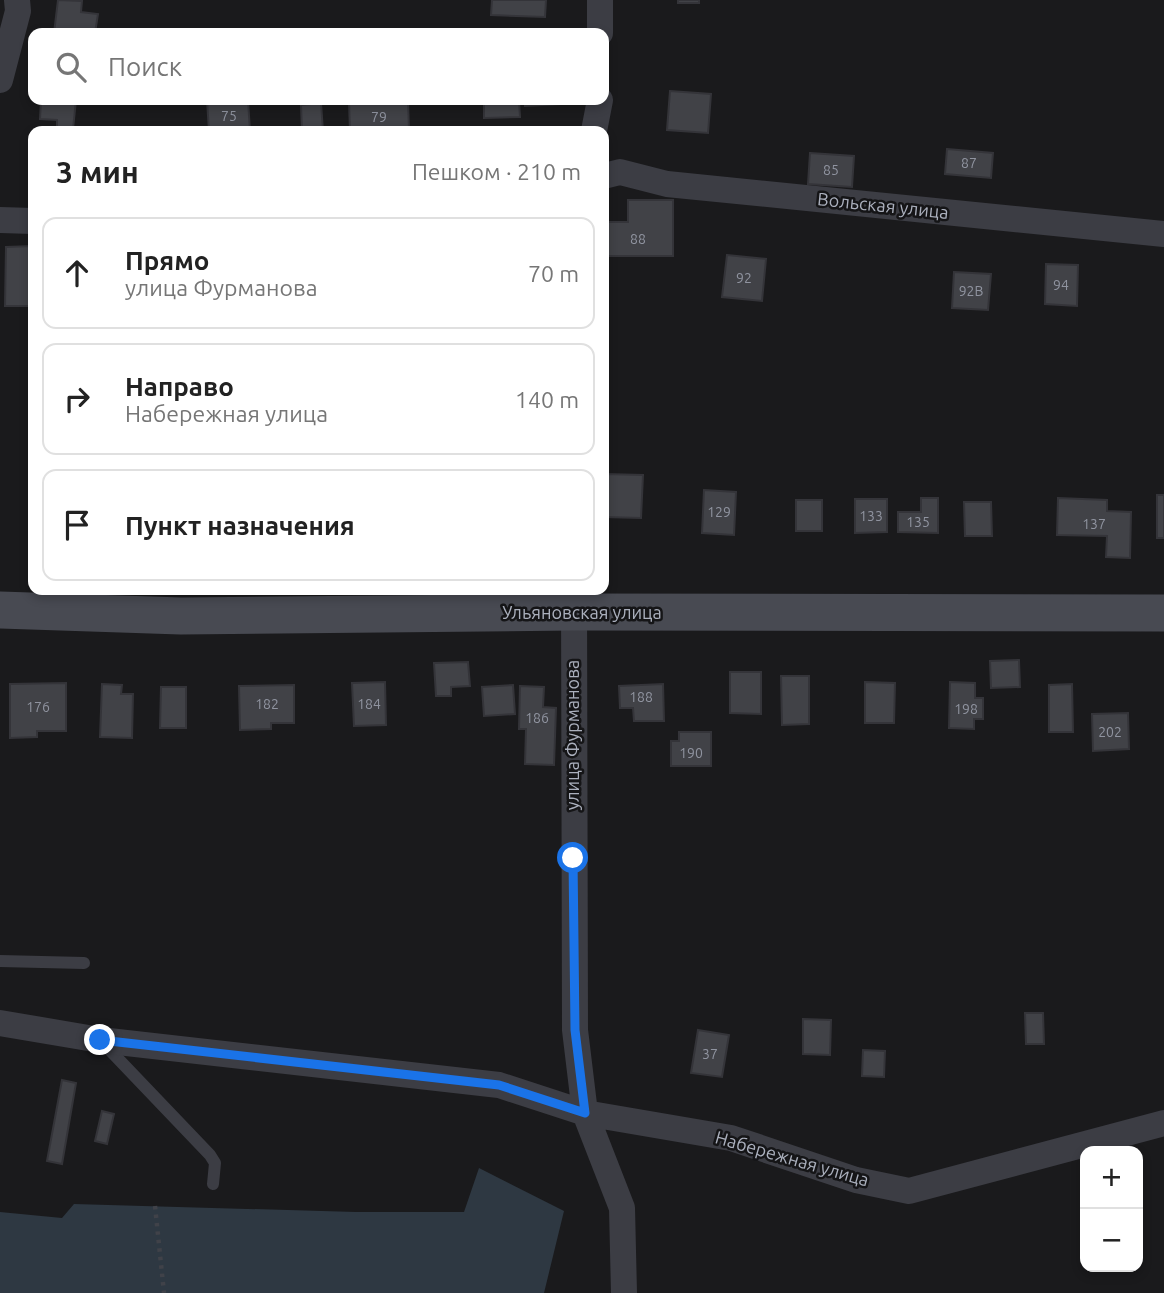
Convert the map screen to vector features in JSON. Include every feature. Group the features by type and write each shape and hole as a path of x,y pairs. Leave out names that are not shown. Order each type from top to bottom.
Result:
{"street":[{"path":"0,80 18,11 17,0"},
{"path":"600,0 600,28"},
{"path":"595,126 599,105"},
{"name":"Вольская улица","path":"609,175 620,172 667,184 1164,234"},
{"path":"0,220 28,220"},
{"name":"Ульяновская улица","path":"0,610 181,616 574,601 1164,613"},
{"name":"улица Фурманова","path":"574,601 575,1030 585,1113 622,1209 624,1293"},
{"name":"Набережная улица","path":"0,1023 100,1040 499,1085 585,1113 731,1138 856,1180 909,1191 1164,1123"}],"lane":[{"path":"0,961 85,963"},
{"path":"100,1040 211,1155 215,1163 213,1184"}],"path":[{"path":"155,1206 164,1293"}],"shaded area":[{"path":"479,1168 564,1211 544,1293 0,1293 0,1212 62,1218 74,1204 356,1212 464,1212"}],"building":[{"path":"58,0 82,1 81,12 98,14 96,28 55,28"},
{"path":"492,0 546,0 545,17 491,15"},
{"path":"678,0 699,0 699,3 678,3"},
{"path":"670,91 711,94 708,133 667,130"},
{"path":"41,105 75,105 73,126 57,126 57,120 40,119"},
{"path":"207,105 248,105 250,126 209,126"},
{"path":"301,105 321,105 323,126 302,126"},
{"path":"349,105 408,105 409,126 350,126"},
{"path":"484,105 519,105 520,117 484,118"},
{"path":"947,149 993,153 991,178 945,174"},
{"path":"810,153 854,156 852,187 808,184"},
{"path":"628,200 673,200 673,256 609,256 609,222 628,222"},
{"path":"28,246 28,306 5,306 6,247"},
{"path":"727,255 766,259 762,301 722,297"},
{"path":"1046,264 1078,265 1077,306 1045,304"},
{"path":"954,272 991,274 988,310 952,308"},
{"path":"609,474 643,475 641,518 609,517"},
{"path":"704,490 736,492 734,535 702,533"},
{"path":"1157,495 1164,495 1164,538 1157,538"},
{"path":"921,498 938,498 938,533 898,532 898,512 921,512"},
{"path":"1058,498 1107,500 1107,511 1131,512 1130,558 1106,557 1107,536 1057,535"},
{"path":"855,499 887,499 887,532 855,533"},
{"path":"796,500 822,500 822,531 796,531"},
{"path":"964,502 991,502 992,536 965,536"},
{"path":"1019,660 1020,687 991,688 990,661"},
{"path":"468,662 470,686 451,687 451,696 436,696 434,663"},
{"path":"730,672 761,672 761,714 730,713"},
{"path":"781,676 809,676 809,724 782,725"},
{"path":"385,682 386,725 354,726 352,683"},
{"path":"865,682 895,683 894,723 865,723"},
{"path":"950,682 975,683 975,698 983,698 983,719 974,719 974,729 949,728"},
{"path":"66,683 66,731 37,731 37,737 10,738 10,684"},
{"path":"102,684 122,685 121,694 133,694 132,738 100,737"},
{"path":"663,684 664,721 634,721 633,708 620,708 619,686"},
{"path":"1072,684 1073,732 1049,732 1049,685"},
{"path":"294,685 294,723 271,723 271,729 240,730 239,686"},
{"path":"513,685 515,714 484,716 482,687"},
{"path":"520,686 544,687 543,707 556,708 554,765 525,764 526,729 519,729"},
{"path":"161,687 186,687 186,728 160,728"},
{"path":"1128,713 1129,749 1093,751 1092,714"},
{"path":"679,732 711,732 711,766 671,766 671,741 679,741"},
{"path":"1025,1013 1043,1013 1044,1044 1026,1044"},
{"path":"803,1019 831,1020 830,1055 803,1054"},
{"path":"698,1030 729,1035 722,1077 691,1073"},
{"path":"863,1050 885,1051 884,1077 862,1076"},
{"path":"62,1080 76,1083 62,1164 47,1161"},
{"path":"102,1111 114,1114 107,1144 95,1141"}],"route":[{"path":"100,1040 499,1085 585,1113 575,1030 573,858"}]}
